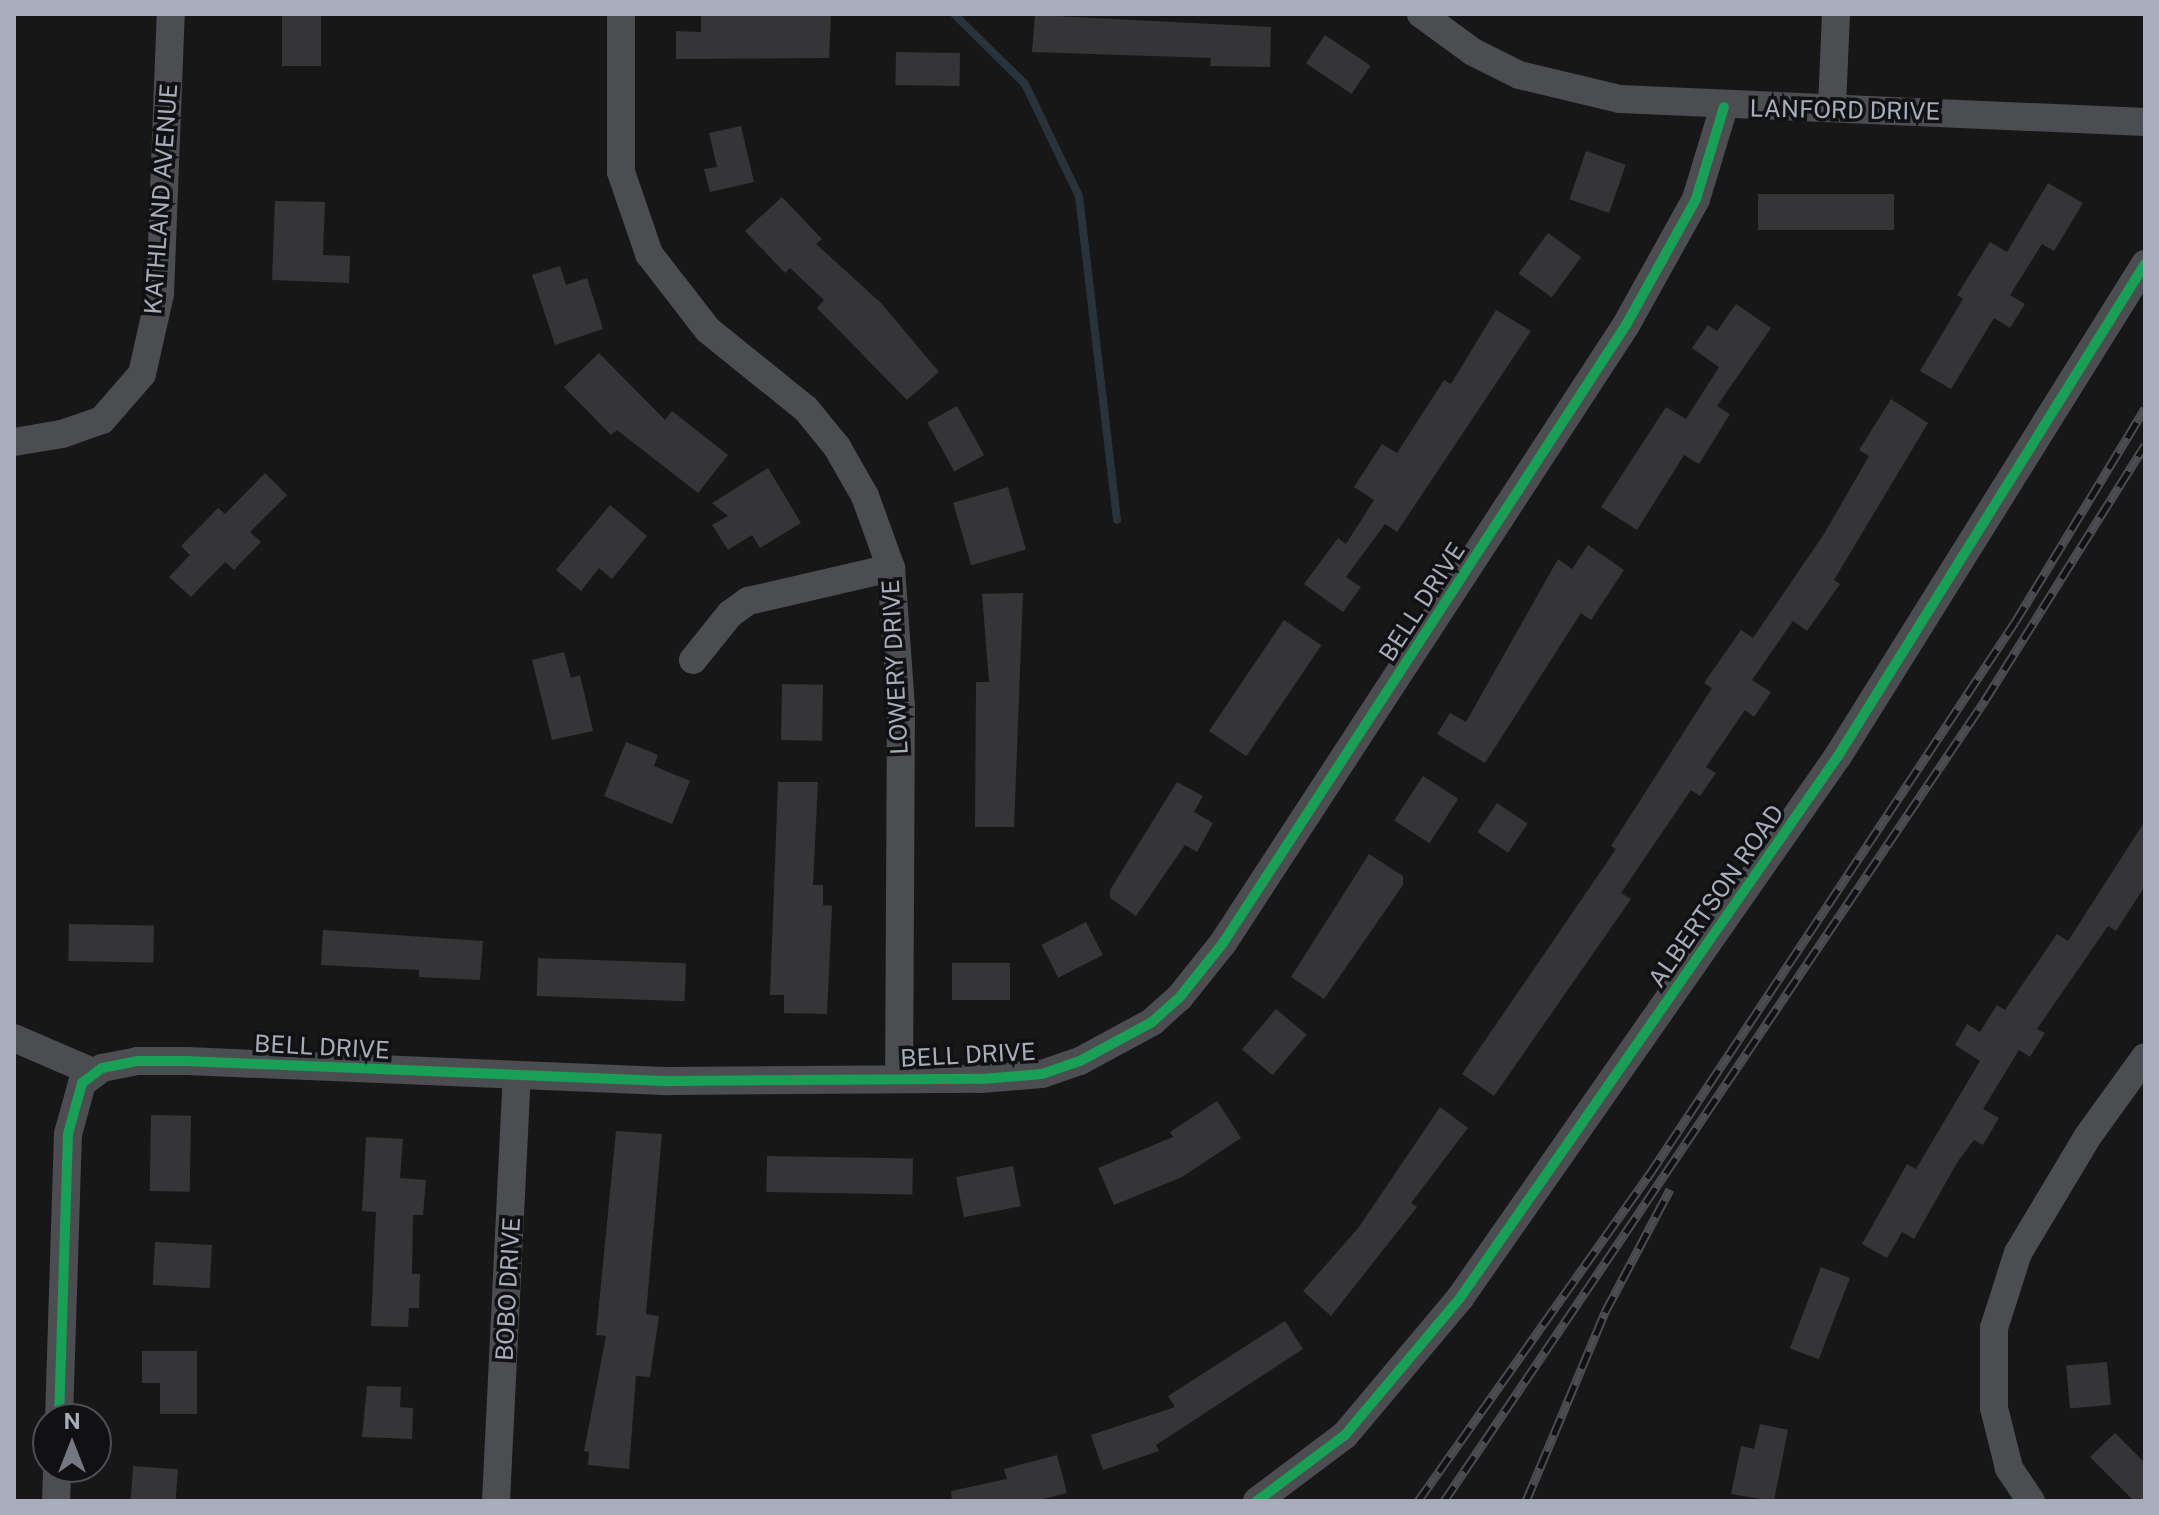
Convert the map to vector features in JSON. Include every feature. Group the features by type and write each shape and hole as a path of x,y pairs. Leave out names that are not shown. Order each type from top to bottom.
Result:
{"street":[{"name":"KATHLAND AVENUE","path":"14,442 62,434 102,420 142,374 160,294 171,14"},
{"name":"LOWERY DRIVE","path":"621,14 621,172 649,254 708,330 806,409 837,447 865,496 891,568 901,707 899,1079"},
{"name":"LANFORD DRIVE","path":"1421,14 1473,52 1519,75 1620,99 1724,107 1832,106 2145,122"},
{"path":"1832,106 1836,14"},
{"name":"BELL DRIVE","path":"95,1073 137,1061 174,1061 517,1076 899,1079 1042,1074 1116,1046 1179,998 1223,943 1626,325 1696,199 1724,107"},
{"name":"ALBERTSON ROAD","path":"1257,1501 1345,1435 1460,1298 1838,756 2145,264"},
{"path":"693,660 730,614 748,601 891,568"},
{"path":"14,1038 95,1073 82,1083 68,1134 60,1403"},
{"path":"2031,1501 2009,1468 1994,1408 1994,1328 2018,1253 2088,1136 2145,1057"},
{"name":"BOBO DRIVE","path":"496,1501 517,1076"}],"building":[{"path":"282,14 321,14 321,66 282,66"},
{"path":"701,14 831,14 829,58 676,59 676,31 701,32"},
{"path":"1035,15 1271,27 1270,67 1210,66 1211,58 1032,52"},
{"path":"1325,35 1371,66 1352,94 1306,63"},
{"path":"896,52 960,53 959,86 895,85"},
{"path":"741,126 754,182 710,192 704,169 717,167 709,133"},
{"path":"1586,151 1626,165 1609,213 1569,199"},
{"path":"2048,183 2083,203 2054,251 2042,244 2010,295 2025,304 2010,328 1994,318 1951,389 1920,371 1963,299 1957,295 1990,242 2007,252"},
{"path":"1758,194 1894,194 1894,230 1758,230"},
{"path":"782,197 822,239 816,244 881,303 939,372 907,400 817,308 824,300 790,268 785,273 745,231"},
{"path":"275,201 325,202 323,255 350,256 349,283 272,280"},
{"path":"1548,233 1581,257 1552,298 1519,273"},
{"path":"560,266 566,285 587,278 603,329 555,345 532,275"},
{"path":"1736,304 1771,328 1717,406 1730,414 1699,464 1684,455 1637,530 1601,507 1666,407 1686,419 1719,367 1692,348 1708,325 1717,331"},
{"path":"1496,310 1531,331 1397,532 1385,524 1346,577 1361,587 1343,612 1304,584 1338,538 1346,544 1374,500 1354,487 1382,444 1397,453 1444,380 1451,384"},
{"path":"599,353 665,420 672,411 728,455 698,493 617,430 611,435 564,387"},
{"path":"1891,399 1928,423 1834,580 1840,584 1807,631 1793,621 1752,680 1771,692 1754,717 1745,710 1706,767 1716,773 1700,796 1691,790 1621,893 1631,899 1494,1096 1462,1074 1616,849 1611,846 1712,688 1704,683 1741,630 1753,638 1824,534 1869,456 1859,450"},
{"path":"957,406 984,455 954,471 927,422"},
{"path":"768,468 801,523 760,548 752,535 728,550 712,525 728,516 712,503"},
{"path":"265,473 287,495 250,532 261,542 234,570 225,562 191,597 169,577 190,555 181,546 218,508 225,514"},
{"path":"1008,487 1026,549 971,565 953,503"},
{"path":"610,505 647,536 612,579 599,568 581,591 556,570"},
{"path":"1588,545 1624,570 1591,620 1581,613 1485,763 1437,734 1450,713 1466,722 1558,559 1572,569"},
{"path":"1023,593 1014,827 975,827 976,682 989,682 982,594"},
{"path":"1284,620 1321,645 1246,756 1209,731"},
{"path":"564,652 571,678 580,675 593,731 552,740 532,660"},
{"path":"782,684 823,685 822,741 781,740"},
{"path":"626,742 658,755 654,766 690,781 672,824 604,796"},
{"path":"1423,776 1458,799 1429,843 1394,820"},
{"path":"778,782 818,782 813,885 823,885 823,905 832,906 827,1014 784,1013 784,995 770,995"},
{"path":"1177,782 1203,796 1194,812 1213,823 1197,852 1185,845 1136,916 1110,898 1110,890"},
{"path":"1497,803 1528,824 1508,853 1477,832"},
{"path":"2145,821 2145,886 2116,931 2108,926 2037,1029 2045,1033 2030,1057 2019,1050 1983,1109 1999,1118 1983,1145 1974,1140 1958,1161 1914,1239 1902,1232 1887,1258 1862,1244 1907,1164 1916,1169 1980,1061 1955,1045 1967,1024 1980,1032 1997,1005 2005,1010 2057,934 2068,941"},
{"path":"1369,854 1403,876 1403,885 1324,999 1291,977"},
{"path":"1086,922 1103,955 1058,978 1041,945"},
{"path":"69,924 154,925 153,962 68,961"},
{"path":"323,930 483,941 480,980 419,977 419,970 321,965"},
{"path":"538,958 686,963 685,1001 537,996"},
{"path":"952,963 1010,963 1010,1000 952,1000"},
{"path":"1276,1009 1307,1035 1273,1075 1242,1050"},
{"path":"1217,1101 1241,1138 1182,1177 1114,1205 1098,1168 1173,1137 1170,1132"},
{"path":"1440,1107 1468,1128 1411,1203 1417,1207 1331,1316 1303,1291 1359,1227"},
{"path":"151,1115 191,1116 190,1192 150,1191"},
{"path":"616,1131 662,1134 646,1314 659,1316 650,1377 636,1376 629,1469 588,1465 589,1452 584,1451 606,1336 596,1335"},
{"path":"366,1137 403,1139 400,1178 426,1180 423,1215 413,1215 412,1274 420,1274 419,1308 409,1308 408,1327 371,1326 376,1212 362,1211"},
{"path":"767,1156 913,1159 912,1195 766,1192"},
{"path":"1013,1166 1021,1206 964,1217 956,1177"},
{"path":"155,1242 212,1245 210,1288 153,1285"},
{"path":"1821,1267 1850,1278 1819,1359 1790,1348"},
{"path":"1285,1321 1303,1349 1156,1445 1159,1451 1103,1470 1091,1435 1175,1407 1168,1396"},
{"path":"142,1351 197,1351 197,1414 160,1414 160,1383 142,1383"},
{"path":"2107,1362 2111,1405 2070,1408 2066,1366"},
{"path":"367,1386 401,1387 400,1407 413,1408 412,1439 362,1437"},
{"path":"1760,1424 1788,1430 1774,1501 1731,1494 1741,1446 1754,1449"},
{"path":"2115,1433 2145,1463 2145,1501 2134,1501 2090,1457"},
{"path":"1057,1455 1067,1493 1035,1501 952,1501 951,1491 1007,1479 1004,1469"},
{"path":"133,1466 178,1469 176,1501 131,1501"}],"waterway":[{"path":"954,14 1025,84 1079,196 1117,520"}],"railway":[{"path":"1418,1501 1649,1175 2015,622 2145,408"},
{"path":"1444,1501 1985,700 2145,445"},
{"path":"1526,1501 1605,1312 1670,1189"}],"cycle path":[{"path":"60,1403 68,1134 82,1083 102,1068 137,1061 187,1061 670,1081 981,1079 1042,1074 1080,1061 1152,1022 1179,998 1223,943 1626,325 1696,199 1724,107"},
{"path":"1257,1501 1345,1435 1460,1298 1838,756 2145,264"}]}
